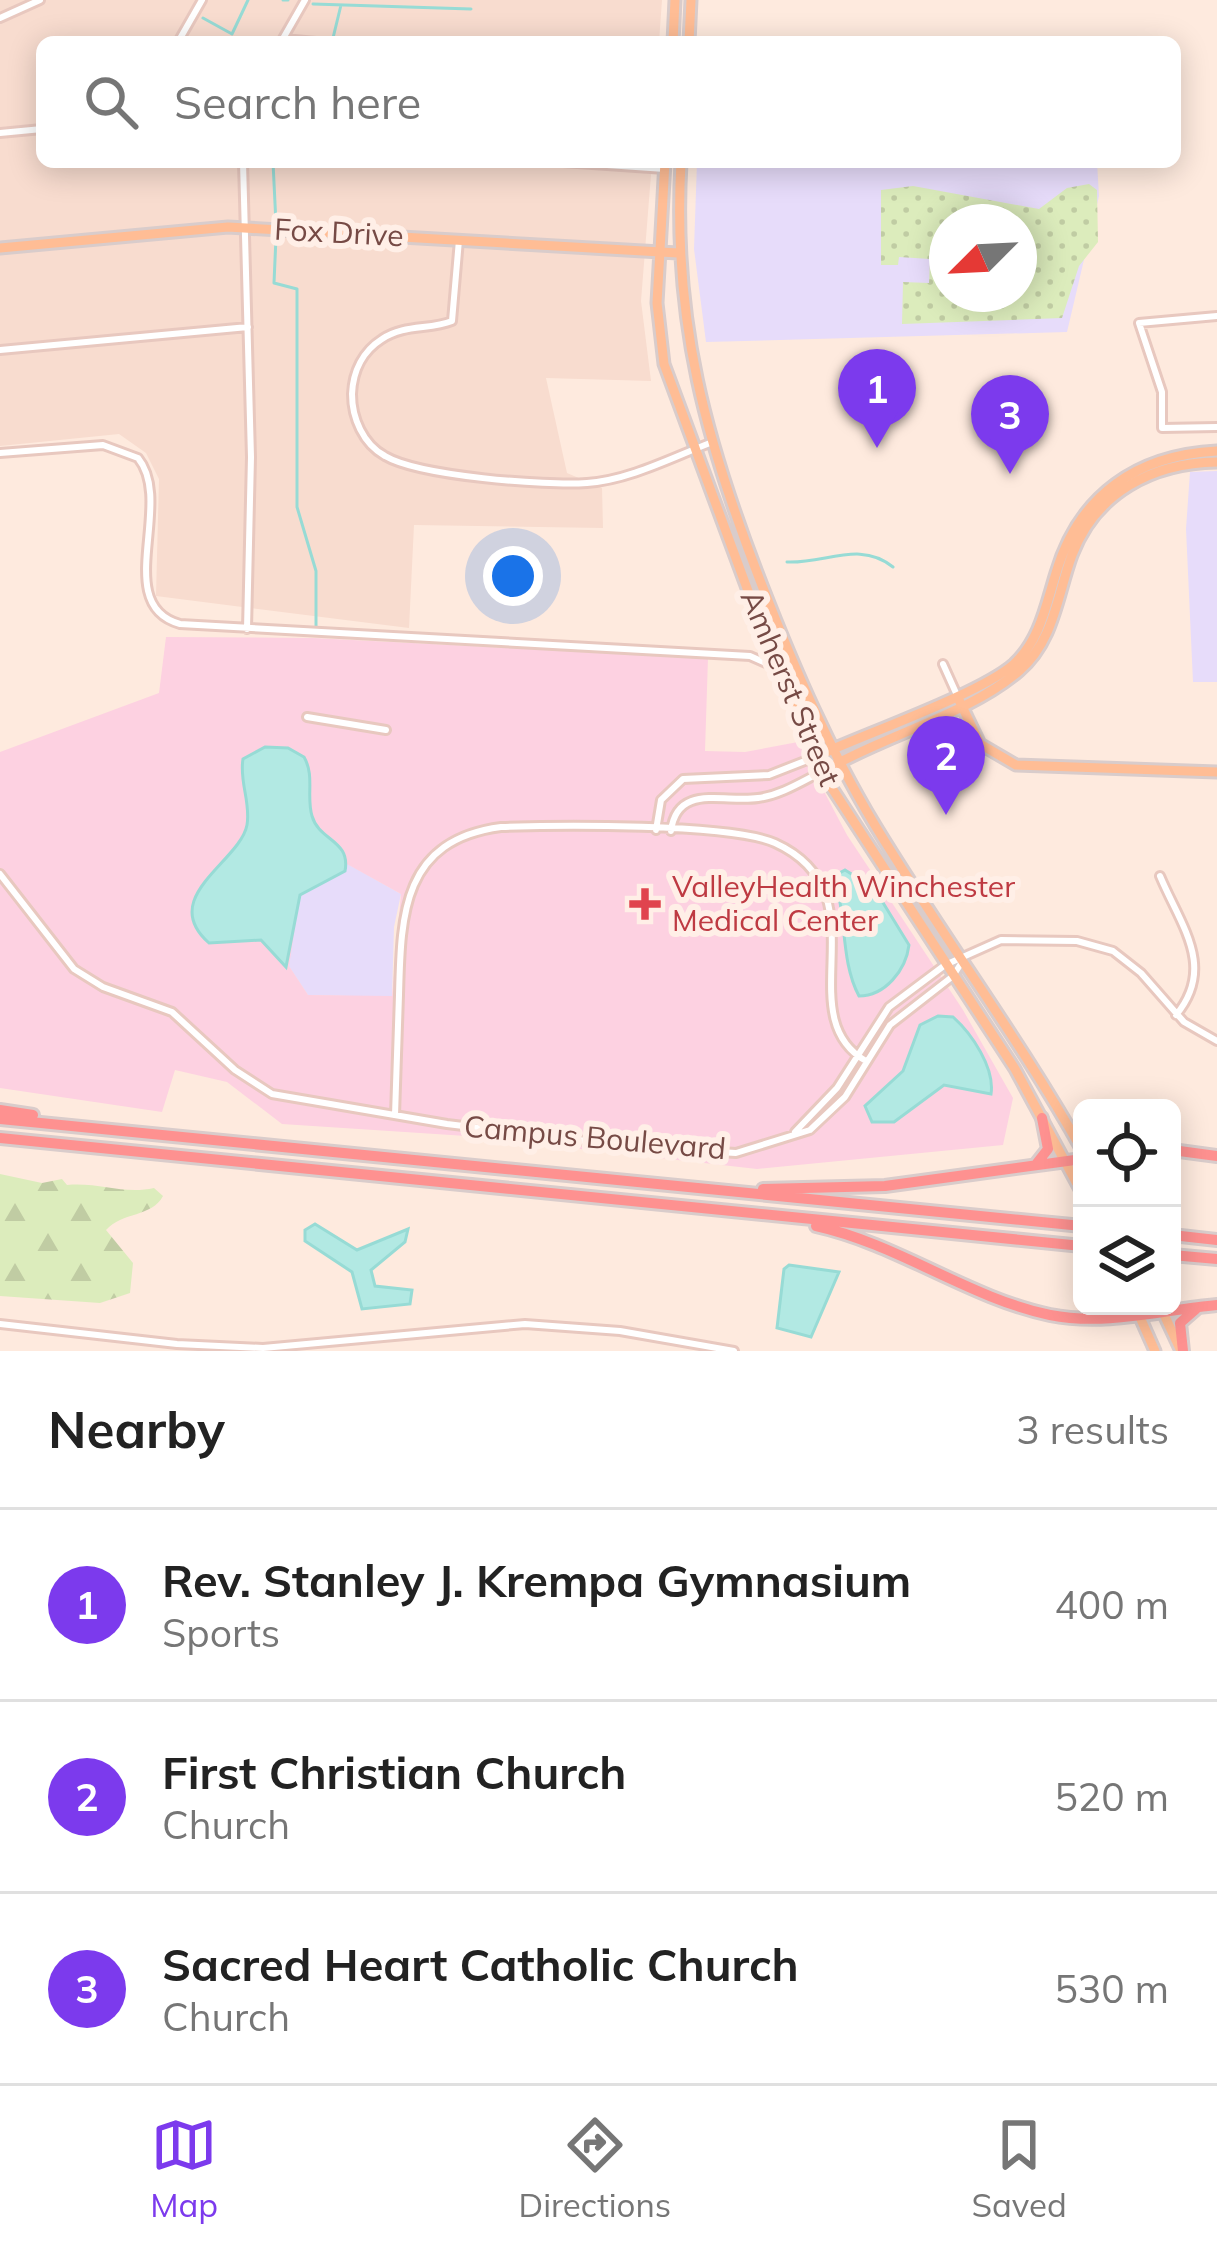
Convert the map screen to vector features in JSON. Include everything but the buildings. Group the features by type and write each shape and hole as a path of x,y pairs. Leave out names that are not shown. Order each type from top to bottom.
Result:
{"highway":[{"path":"0,1114 1073,1225"},
{"path":"1028,1167 1040,1162 1048,1149 1042,1118"},
{"path":"0,1140 1073,1245"},
{"path":"1181,1151 1217,1156"},
{"path":"697,1187 855,1189 1073,1158"},
{"path":"741,1214 846,1233 1046,1314 1073,1313"},
{"path":"1181,1236 1217,1240"},
{"path":"1181,1256 1217,1259"},
{"path":"1181,1307 1212,1306"},
{"path":"1182,1351 1182,1318 1212,1306"}],"main road":[{"path":"673,36 675,0"},
{"path":"689,36 691,0"},
{"path":"674,15 681,36"},
{"name":"Amherst Street","path":"665,168 660,343 694,449 777,668 822,772 1042,1118 1073,1176"},
{"path":"669,168 674,171 679,204"},
{"name":"Amherst Street","path":"681,168 678,253 686,336 710,443 788,652 839,762 1073,1139"},
{"name":"Fox Drive","path":"0,248 245,228 678,253"},
{"path":"822,772 1001,673 1028,647 1071,532 1106,490 1131,471 1165,457 1217,452"},
{"path":"815,757 1006,681 1034,656 1056,612 1072,554 1103,505 1123,488 1166,467 1217,462"},
{"path":"764,634 788,652"},
{"path":"771,653 783,657 801,682"},
{"path":"958,699 980,744 1016,765 1217,772"},
{"path":"1139,1315 1155,1351"},
{"path":"1164,1315 1182,1351"}],"street":[{"path":"0,19 38,0"},
{"path":"181,36 202,0"},
{"path":"284,36 305,0"},
{"path":"0,133 36,130"},
{"path":"243,168 247,629"},
{"path":"459,240 452,321 391,333 356,368 352,404 368,442 391,460 492,478 570,484 616,478 710,443"},
{"path":"1217,316 1138,323 1162,392 1162,428 1217,427"},
{"path":"0,350 248,328"},
{"path":"0,453 97,445 130,453 150,483 147,589 154,610 180,624 750,656 771,653"},
{"path":"750,656 777,668"},
{"path":"944,664 958,699"},
{"path":"307,717 386,730"},
{"path":"656,830 661,800 683,779 769,775 815,757"},
{"path":"671,831 676,810 688,801 765,797 822,772"},
{"path":"395,1115 401,918 427,864 461,838 493,828 751,835 782,846 808,867 827,897 834,925 833,1029 866,1061"},
{"name":"Campus Boulevard","path":"0,874 74,969 103,987 172,1012 262,1089 293,1101 533,1136 708,1153 751,1150 825,1120 902,1012 953,976 964,958"},
{"path":"1160,876 1197,970 1195,989 1176,1015"},
{"path":"793,1135 837,1088 889,1007 945,965 1001,940 1089,943 1131,963 1176,1015 1217,1041"},
{"path":"0,1324 177,1345 263,1348 525,1324 620,1331 734,1351"}],"shaded area":[{"path":"0,0 662,0 659,36 36,36 36,168 652,168 641,301 651,381 546,378 567,473 602,488 603,528 414,525 409,628 156,596 159,479 146,453 119,434 0,446"},
{"path":"697,168 1097,168 1099,196 1067,332 706,342 694,249"},
{"path":"1217,471 1217,682 1193,682 1186,529 1190,472"},
{"name":"ValleyHealth Winchester Medical Center","path":"166,637 313,638 708,658 705,751 745,752 798,742 847,835 963,1010 1013,1098 1003,1145 757,1169 466,1136 282,1124 227,1082 175,1070 162,1112 0,1088 0,752 159,693","holes":["347,864 401,894 392,996 308,995 289,966 300,895 345,871"]},
{"path":"346,863 401,894 394,927 392,997 308,995 288,965 300,895 344,871"}],"green space":[{"path":"1089,184 1097,190 1098,242 1079,266 1062,318 902,324 903,282 929,283 929,312 1037,312 1039,209 1067,188"},
{"path":"913,186 1012,204 929,204 929,259 899,257 898,265 881,265 881,190"},
{"path":"0,1174 42,1183 62,1179 67,1185 154,1188 163,1196 152,1208 106,1230 133,1263 130,1293 100,1303 0,1296"}],"water":[{"path":"265,747 288,748 304,757 312,816 346,861 345,871 300,895 286,967 261,940 209,943 195,926 192,910 196,895 241,839 248,817 243,759"},
{"path":"845,870 874,888 909,945 893,980 868,995 859,996 849,968 834,876"},
{"path":"938,1016 953,1017 974,1042 986,1063 991,1094 944,1085 894,1122 872,1122 865,1106 903,1071 920,1025"},
{"path":"315,1224 357,1250 408,1229 405,1242 371,1270 375,1286 412,1290 410,1304 362,1309 352,1272 305,1241 305,1230"},
{"path":"789,1265 839,1272 811,1337 777,1328 784,1269"}],"waterway":[{"path":"203,18 232,34 248,0"},
{"path":"283,0 288,0"},
{"path":"313,4 471,9"},
{"path":"333,36 341,5"},
{"path":"273,168 276,224"},
{"path":"276,237 274,283 297,289 297,507 316,571 316,626"},
{"path":"787,562 855,554 881,559 893,567"}],"place":[{"name":"Rev. Stanley J. Krempa Gymnasium","path":"877,448"},
{"name":"Sacred Heart Catholic Church","path":"1010,474"},
{"name":"First Christian Church","path":"946,815"},
{"name":"ValleyHealth Winchester Medical Center","path":"645,904"}]}
